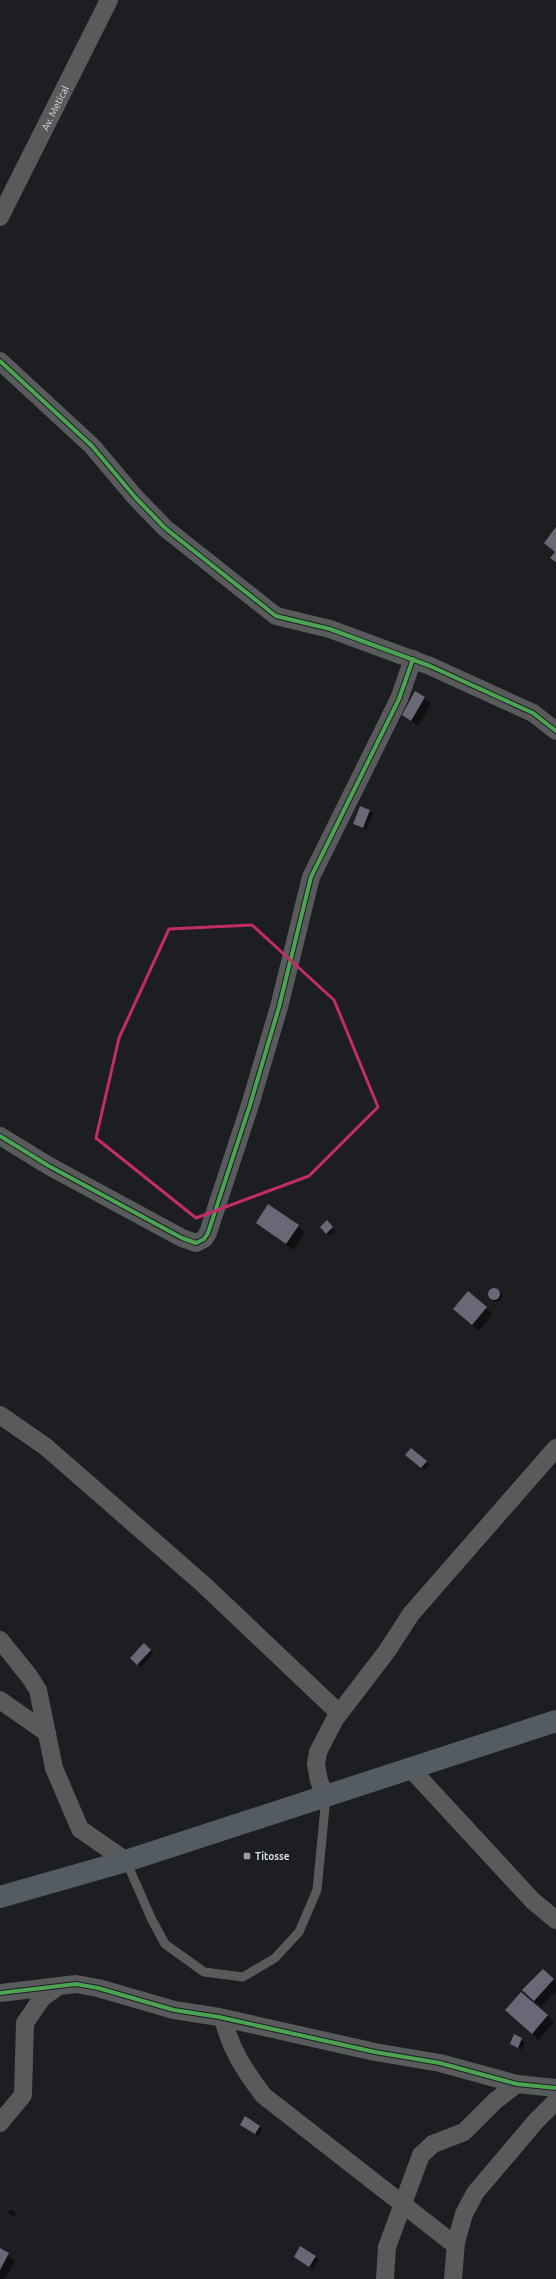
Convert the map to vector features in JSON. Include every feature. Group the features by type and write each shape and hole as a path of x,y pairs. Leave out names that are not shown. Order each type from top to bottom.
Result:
{"highway":[{"path":"0,1897 126,1861 556,1721"}],"street":[{"name":"Av. Metical","path":"0,216 109,0"},
{"path":"0,361 92,446 134,497 165,528 271,613 276,616 330,629 413,659 533,713 556,730"},
{"path":"0,1136 101,1195 182,1238 196,1243 204,1239 208,1233 226,1183 279,1007 311,877 399,699 413,659"},
{"path":"0,1415 46,1447 203,1584 339,1713"},
{"path":"326,1796 319,1781 316,1764 318,1752 339,1713 386,1651 411,1614 556,1448"},
{"path":"0,1640 29,1676 38,1690 54,1768 80,1829 126,1861"},
{"path":"0,1700 47,1733"},
{"path":"410,1768 533,1901 556,1920"},
{"path":"0,1993 76,1984 98,1988 174,2010 223,2018 376,2052 440,2063 517,2084 556,2088"},
{"path":"0,2123 23,2095 25,2022 42,1998 59,1985"},
{"path":"223,2018 227,2035 240,2061 247,2074 264,2096 455,2245"},
{"path":"385,2279 388,2247 420,2155 427,2148 464,2132 495,2101 517,2084"},
{"path":"453,2279 455,2245 464,2214 474,2193 536,2121 556,2101"}],"lane":[{"path":"126,1861 152,1920 165,1944 204,1972 243,1977 275,1958 299,1932 317,1890 326,1796"}],"highlighted area":[{"path":"252,925 334,1000 378,1107 309,1176 196,1218 96,1138 119,1038 169,929"}],"building":[{"path":"556,527 556,562 550,558 555,552 544,543"},
{"path":"415,691 425,697 411,721 402,715"},
{"path":"360,806 370,810 363,828 353,824"},
{"path":"268,1204 299,1225 286,1244 256,1223"},
{"path":"327,1220 333,1227 326,1234 320,1227"},
{"path":"492,1288 496,1288 500,1294 496,1300 492,1300 488,1296 488,1292"},
{"path":"468,1291 487,1307 472,1325 453,1309"},
{"path":"411,1448 427,1461 421,1468 405,1455"},
{"path":"144,1643 151,1650 137,1665 130,1658"},
{"path":"543,1969 554,1979 534,2001 522,1990"},
{"path":"521,1992 548,2015 532,2034 505,2010"},
{"path":"514,2034 522,2038 518,2048 510,2044"},
{"path":"245,2116 260,2126 255,2134 240,2125"},
{"path":"300,2246 316,2256 309,2267 294,2257"},
{"path":"0,2248 9,2253 0,2270"}],"cycle path":[{"path":"0,361 92,446 135,497 165,528 276,616 330,629 430,666 533,713 556,731"},
{"path":"0,1136 49,1166 182,1238 196,1243 204,1239 208,1233 250,1105 279,1007 311,877 399,699 413,659"},
{"path":"0,1993 76,1984 98,1988 174,2010 219,2017 375,2052 440,2063 517,2084 556,2088"}],"place":[{"name":"Titosse","path":"247,1856"}]}
